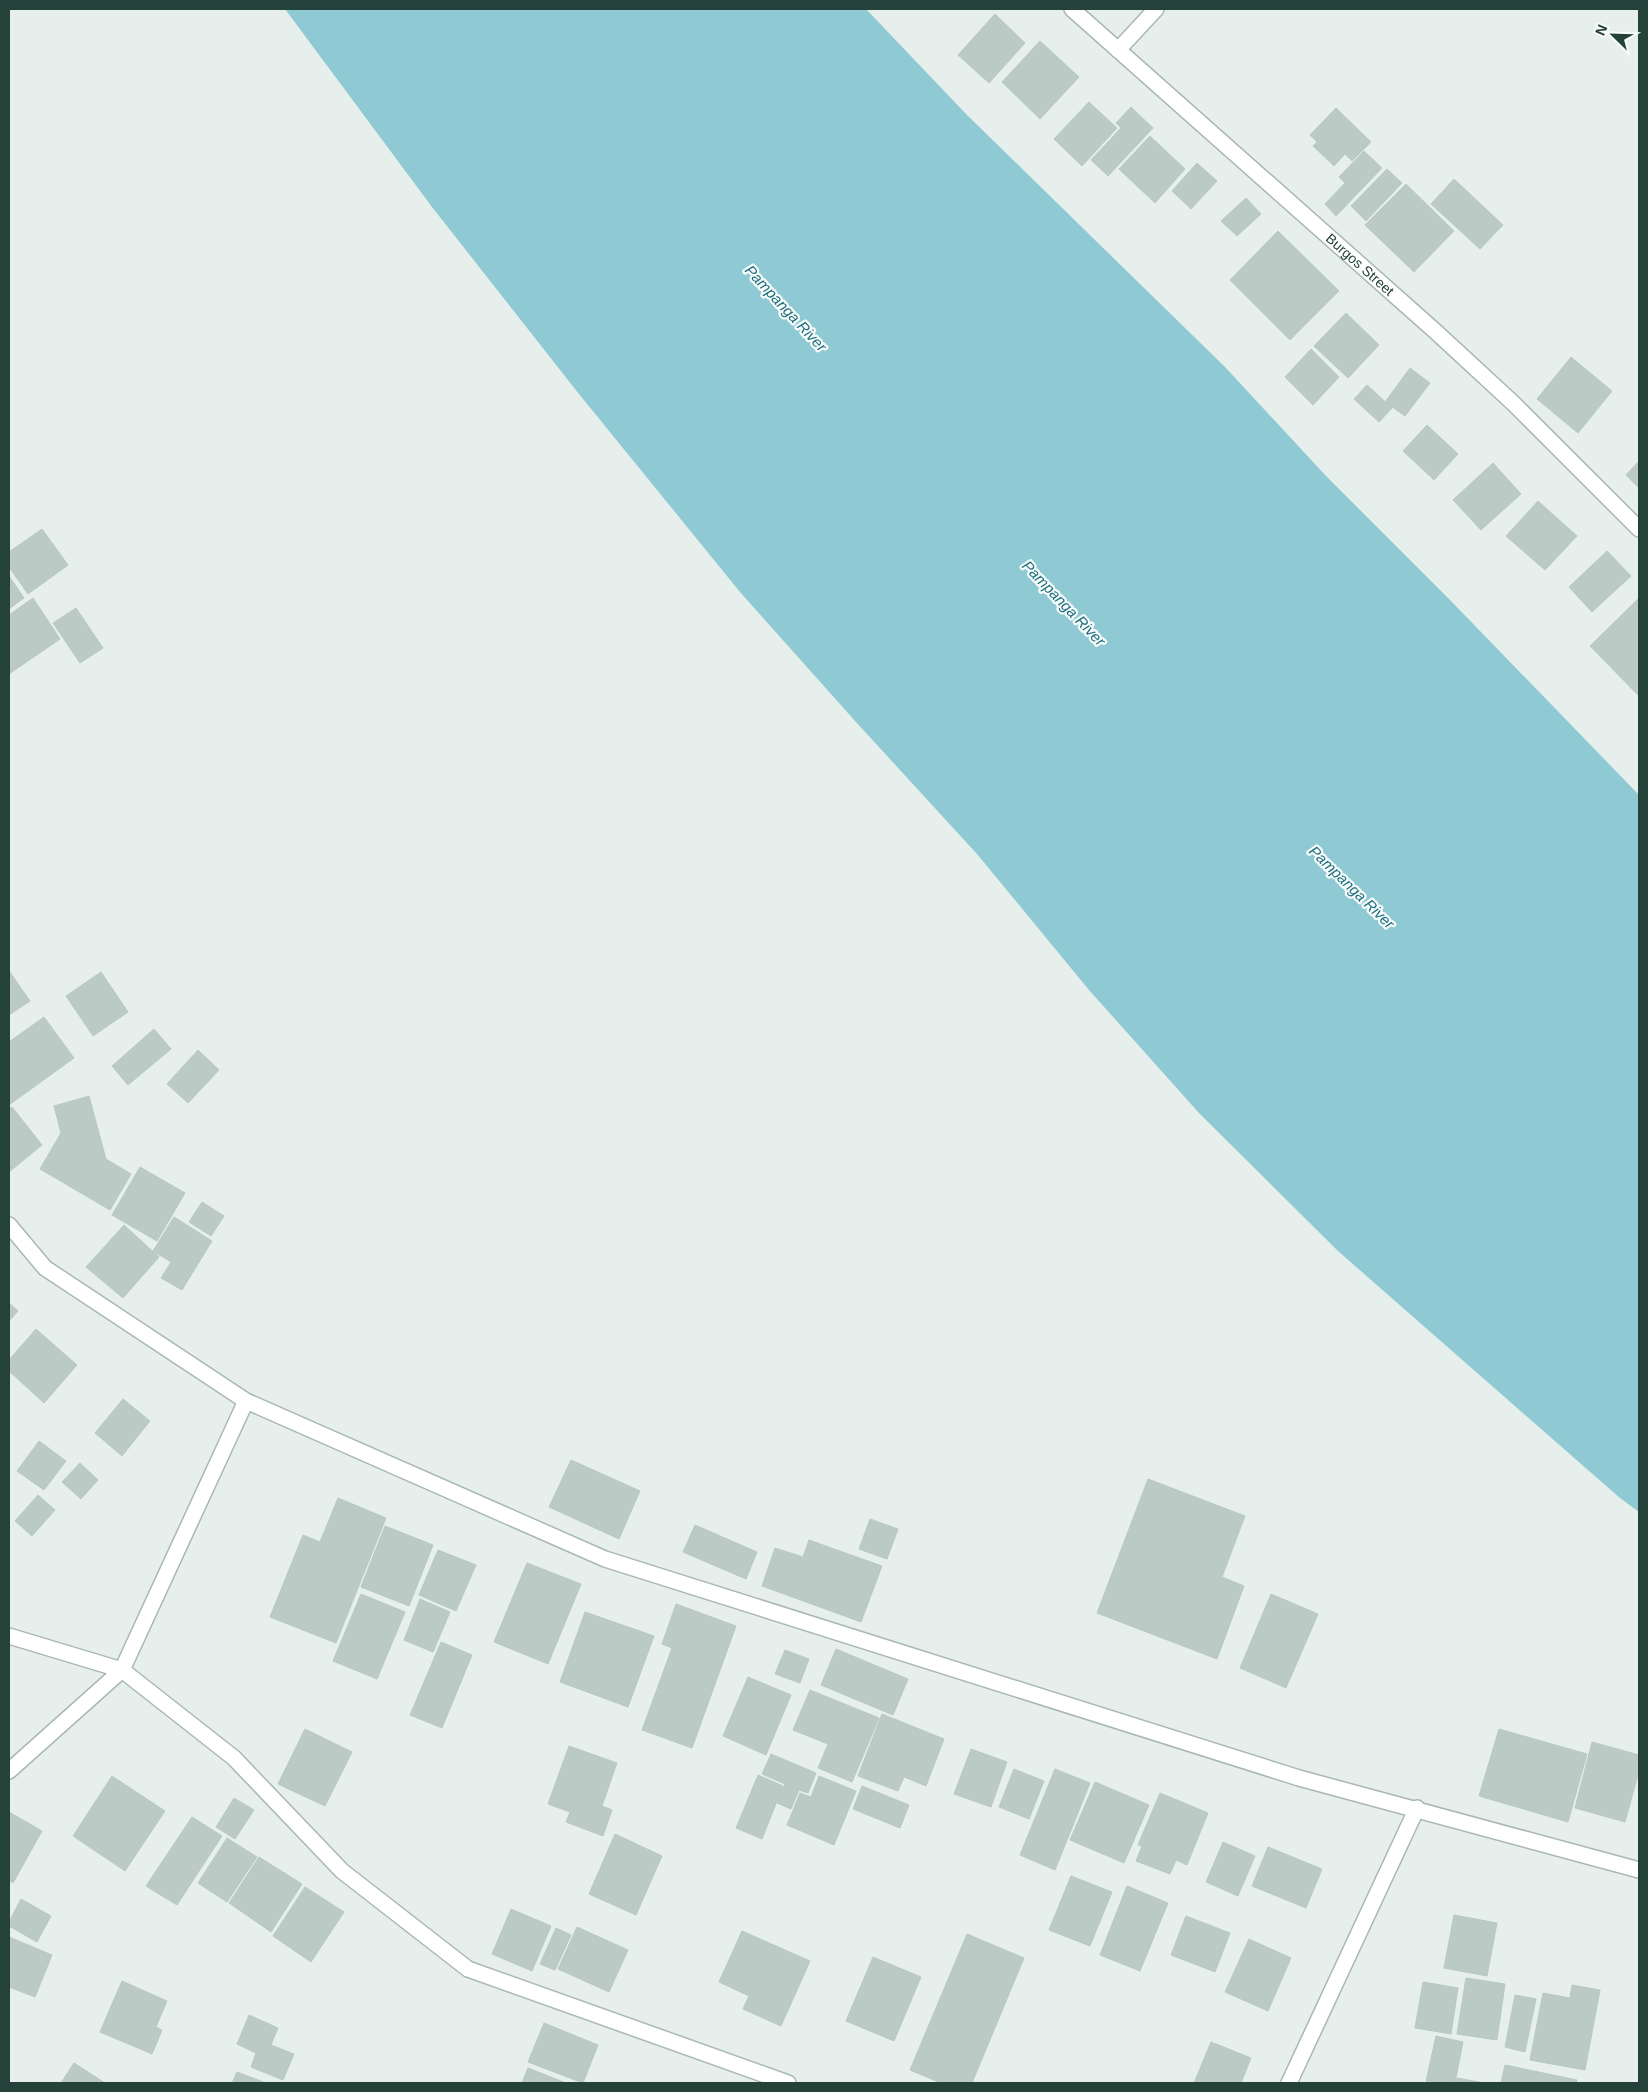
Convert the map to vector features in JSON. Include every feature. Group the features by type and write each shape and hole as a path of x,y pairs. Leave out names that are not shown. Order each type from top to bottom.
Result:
{"street":[{"name":"Burgos Street","path":"1072,9 1442,337 1513,403 1639,529"},
{"path":"1118,50 1156,9"},
{"path":"9,1225 45,1268 246,1401 605,1559 1299,1778 1417,1808 1639,1870"},
{"path":"9,1771 122,1670 246,1401"},
{"path":"9,1636 122,1670 234,1758 342,1871 468,1969 788,2083"},
{"path":"1289,2083 1417,1808"}],"water":[{"name":"Pampanga River","path":"285,9 866,9 967,115 1225,367 1326,476 1450,600 1639,795 1639,1512 1620,1498 1338,1251 1199,1113 1089,990 977,854 740,592 579,394 432,207"}],"building":[{"path":"995,14 1025,43 989,83 958,55"},
{"path":"1040,41 1079,77 1040,119 1002,82"},
{"path":"1089,102 1117,128 1082,166 1054,139"},
{"path":"1131,107 1153,128 1108,176 1091,160 1121,128 1116,123"},
{"path":"1336,108 1371,142 1352,161 1345,154 1334,166 1313,146 1317,142 1310,135"},
{"path":"1150,136 1185,169 1155,203 1119,169"},
{"path":"1364,151 1382,168 1336,216 1325,204 1345,183 1339,177"},
{"path":"1197,163 1217,181 1191,209 1172,191"},
{"path":"1387,169 1402,183 1366,221 1351,206"},
{"path":"1454,179 1503,225 1480,249 1431,204"},
{"path":"1406,184 1454,231 1414,272 1365,225"},
{"path":"1246,198 1261,214 1237,236 1221,221"},
{"path":"1278,231 1339,291 1290,340 1230,280"},
{"path":"1346,313 1379,345 1348,378 1314,346"},
{"path":"1311,349 1339,377 1313,405 1285,377"},
{"path":"1571,357 1612,391 1578,433 1537,399"},
{"path":"1410,368 1430,383 1405,416 1385,402"},
{"path":"1367,385 1392,408 1379,422 1354,399"},
{"path":"1427,425 1458,454 1434,480 1403,451"},
{"path":"1639,461 1639,488 1626,475"},
{"path":"1493,463 1521,494 1481,530 1453,500"},
{"path":"1538,501 1577,536 1545,570 1506,536"},
{"path":"42,529 68,565 28,594 9,567 9,552"},
{"path":"1607,551 1631,576 1592,612 1569,587"},
{"path":"9,576 24,598 9,609"},
{"path":"33,598 60,639 9,674 9,615"},
{"path":"1639,598 1639,694 1638,695 1590,646"},
{"path":"76,608 103,648 80,663 53,623"},
{"path":"9,971 30,1001 9,1015"},
{"path":"101,972 128,1012 93,1036 66,996"},
{"path":"44,1017 74,1058 9,1105 9,1042"},
{"path":"154,1029 171,1049 128,1085 112,1066"},
{"path":"198,1050 219,1070 188,1103 167,1084"},
{"path":"89,1096 106,1159 131,1174 110,1210 40,1169 61,1133 54,1106"},
{"path":"12,1107 42,1145 9,1172 9,1109"},
{"path":"140,1167 185,1193 157,1241 112,1215"},
{"path":"202,1202 224,1216 211,1236 189,1222"},
{"path":"174,1217 212,1241 182,1290 161,1278 171,1262 153,1251"},
{"path":"124,1225 159,1257 123,1298 86,1267"},
{"path":"9,1303 18,1311 9,1321"},
{"path":"36,1329 77,1365 44,1403 9,1371 9,1360"},
{"path":"123,1399 150,1421 122,1456 95,1433"},
{"path":"39,1441 66,1461 44,1490 17,1471"},
{"path":"571,1460 640,1491 619,1539 549,1507"},
{"path":"80,1463 98,1480 81,1499 62,1482"},
{"path":"1148,1479 1245,1516 1222,1577 1244,1586 1217,1659 1097,1613"},
{"path":"38,1495 55,1510 32,1536 15,1521"},
{"path":"338,1498 386,1518 336,1643 270,1617 303,1535 320,1542"},
{"path":"870,1519 898,1529 887,1559 859,1549"},
{"path":"695,1525 757,1552 746,1579 683,1552"},
{"path":"385,1526 433,1545 409,1606 361,1587"},
{"path":"809,1540 882,1566 861,1622 762,1586 775,1548 803,1557"},
{"path":"438,1550 476,1565 456,1611 419,1595"},
{"path":"527,1563 581,1584 548,1664 494,1642"},
{"path":"361,1594 405,1612 377,1679 333,1661"},
{"path":"1271,1594 1318,1614 1286,1688 1240,1668"},
{"path":"420,1599 450,1612 433,1652 404,1640"},
{"path":"676,1604 736,1626 692,1748 642,1730 672,1648 662,1644"},
{"path":"585,1612 654,1636 628,1707 560,1682"},
{"path":"441,1642 472,1655 442,1728 410,1715"},
{"path":"836,1649 908,1679 893,1715 821,1685"},
{"path":"785,1650 809,1659 800,1683 775,1674"},
{"path":"748,1677 791,1695 766,1755 723,1736"},
{"path":"810,1690 879,1718 852,1782 818,1768 828,1744 793,1730"},
{"path":"882,1714 944,1739 926,1786 904,1777 898,1791 858,1776"},
{"path":"305,1729 352,1752 325,1806 278,1784"},
{"path":"1499,1729 1587,1754 1568,1822 1479,1796"},
{"path":"1592,1742 1639,1755 1639,1771 1625,1822 1575,1808"},
{"path":"569,1746 617,1763 602,1806 612,1810 603,1836 566,1822 570,1812 548,1804"},
{"path":"971,1749 1007,1762 991,1807 954,1794"},
{"path":"771,1754 816,1773 808,1793 799,1790 791,1809 777,1803 785,1784 762,1774"},
{"path":"1014,1769 1044,1781 1029,1819 999,1807"},
{"path":"1055,1769 1090,1783 1055,1870 1020,1855"},
{"path":"758,1775 783,1786 762,1839 736,1828"},
{"path":"112,1776 165,1811 125,1871 73,1836"},
{"path":"819,1776 856,1791 834,1845 787,1825 800,1793 811,1797"},
{"path":"1095,1782 1149,1805 1124,1863 1070,1840"},
{"path":"862,1786 909,1805 900,1828 853,1809"},
{"path":"1160,1793 1208,1813 1187,1865 1176,1860 1170,1874 1136,1861 1142,1846 1138,1845"},
{"path":"234,1798 254,1810 235,1839 216,1827"},
{"path":"9,1812 42,1831 13,1883 9,1880"},
{"path":"192,1817 222,1836 177,1905 146,1886"},
{"path":"615,1834 662,1856 636,1915 589,1894"},
{"path":"227,1838 257,1857 227,1902 198,1883"},
{"path":"1223,1842 1255,1856 1238,1896 1206,1882"},
{"path":"1268,1847 1322,1869 1306,1908 1252,1886"},
{"path":"259,1857 302,1884 271,1932 229,1903"},
{"path":"1071,1876 1112,1892 1090,1946 1049,1930"},
{"path":"1127,1886 1168,1903 1140,1971 1100,1955"},
{"path":"305,1887 344,1912 311,1962 273,1936"},
{"path":"21,1899 51,1916 37,1942 9,1926 9,1922"},
{"path":"511,1909 551,1926 532,1971 492,1954"},
{"path":"1454,1915 1497,1923 1487,1976 1444,1968"},
{"path":"1186,1916 1230,1933 1215,1972 1171,1955"},
{"path":"577,1927 628,1950 609,1992 558,1969"},
{"path":"556,1928 571,1935 555,1970 540,1964"},
{"path":"742,1931 810,1961 781,2026 743,2009 749,1996 719,1982"},
{"path":"967,1934 1024,1958 972,2083 941,2083 910,2070"},
{"path":"9,1937 52,1955 35,1997 9,1987"},
{"path":"1249,1939 1291,1958 1268,2011 1225,1992"},
{"path":"873,1957 921,1977 894,2041 846,2021"},
{"path":"1466,1978 1505,1984 1497,2040 1457,2034"},
{"path":"122,1981 167,2001 156,2027 162,2030 152,2054 100,2032"},
{"path":"1423,1982 1458,1988 1451,2034 1415,2028"},
{"path":"1572,1985 1600,1990 1585,2070 1530,2060 1543,1993 1570,1998"},
{"path":"1515,1995 1536,1999 1525,2052 1505,2047"},
{"path":"249,2015 278,2028 271,2045 294,2054 283,2080 251,2067 256,2053 237,2044"},
{"path":"544,2023 598,2045 583,2083 528,2062"},
{"path":"1436,2036 1463,2042 1455,2083 1426,2081"},
{"path":"1211,2042 1251,2058 1241,2083 1194,2083"},
{"path":"74,2063 105,2083 61,2083"},
{"path":"1505,2065 1577,2080 1576,2083 1501,2083"},
{"path":"528,2068 566,2083 522,2083"},
{"path":"237,2072 266,2083 232,2083"},
{"path":"1457,2078 1485,2083 1456,2083"}]}
